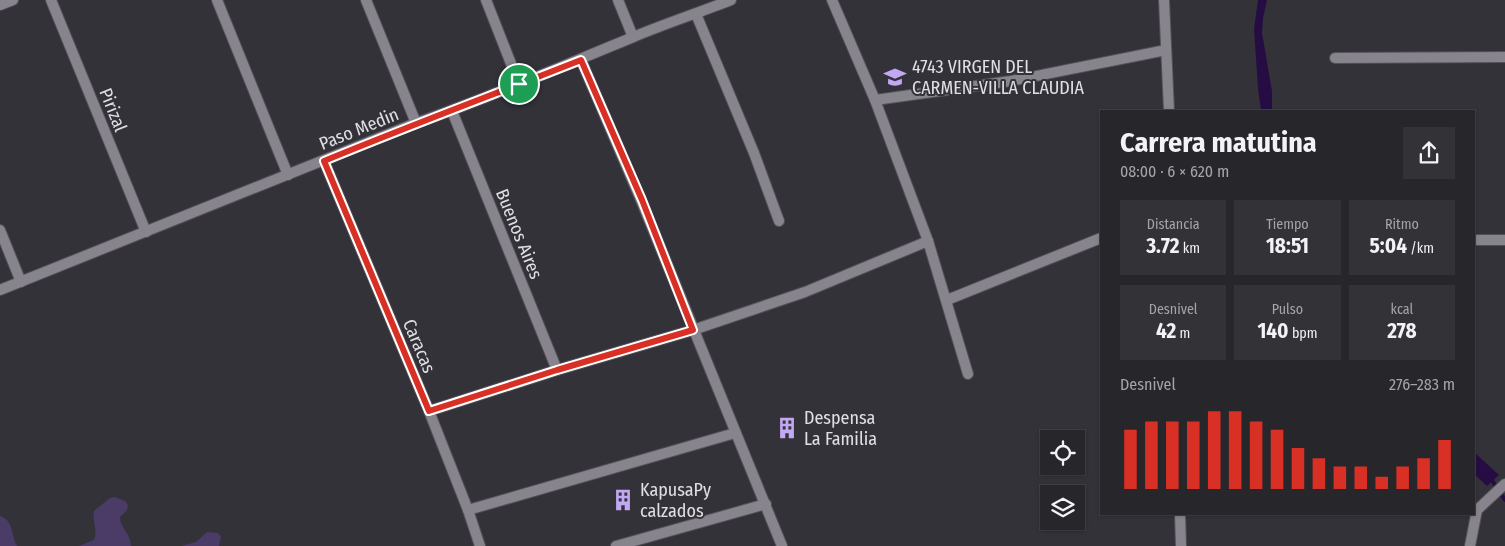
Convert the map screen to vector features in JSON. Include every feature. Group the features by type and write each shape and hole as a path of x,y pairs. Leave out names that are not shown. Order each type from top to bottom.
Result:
{"street":[{"path":"0,5 13,0"},
{"name":"Pirizal","path":"51,0 146,232"},
{"path":"217,0 288,176"},
{"path":"366,0 416,123"},
{"path":"486,0 519,84"},
{"path":"618,0 632,37"},
{"name":"Paso Medin","path":"0,290 416,123 452,111 581,60 632,37 731,0"},
{"path":"832,0 875,100 928,241 968,374"},
{"path":"1164,0 1169,110"},
{"path":"696,14 754,153 779,221"},
{"path":"875,100 1011,81 1166,50"},
{"path":"1335,58 1505,57"},
{"path":"581,60 642,200 782,546"},
{"name":"Buenos Aires","path":"452,111 557,370"},
{"name":"Caracas","path":"324,161 429,411 480,546"},
{"path":"0,230 21,282"},
{"path":"947,300 1100,238"},
{"path":"1475,240 1505,240"},
{"path":"429,411 557,370 693,330 805,292 928,241"},
{"path":"468,510 735,433"},
{"path":"1470,546 1477,510 1505,484"},
{"path":"616,546 766,504"},
{"path":"1180,515 1181,546"}],"shaded area":[{"path":"1258,0 1267,0 1262,33 1272,91 1272,110 1261,110 1254,29"},
{"path":"1475,453 1499,475 1487,486 1475,475"},
{"path":"115,497 125,501 128,505 127,510 120,517 120,521 131,542 131,546 79,546 94,540 94,511 110,498"},
{"path":"0,516 8,521 17,546 0,546"},
{"path":"207,532 218,533 221,537 219,546 182,546 196,542"}],"waterway":[{"path":"1491,479 1505,500"}],"place":[{"name":"4743 VIRGEN DEL CARMEN-VILLA CLAUDIA","path":"895,77"},
{"name":"Despensa La Familia","path":"787,428"},
{"name":"KapusaPy calzados","path":"623,500"}],"route":[{"path":"581,60 642,200 693,330 557,370 429,411 324,161 416,123 452,111 519,84 581,60"}]}
